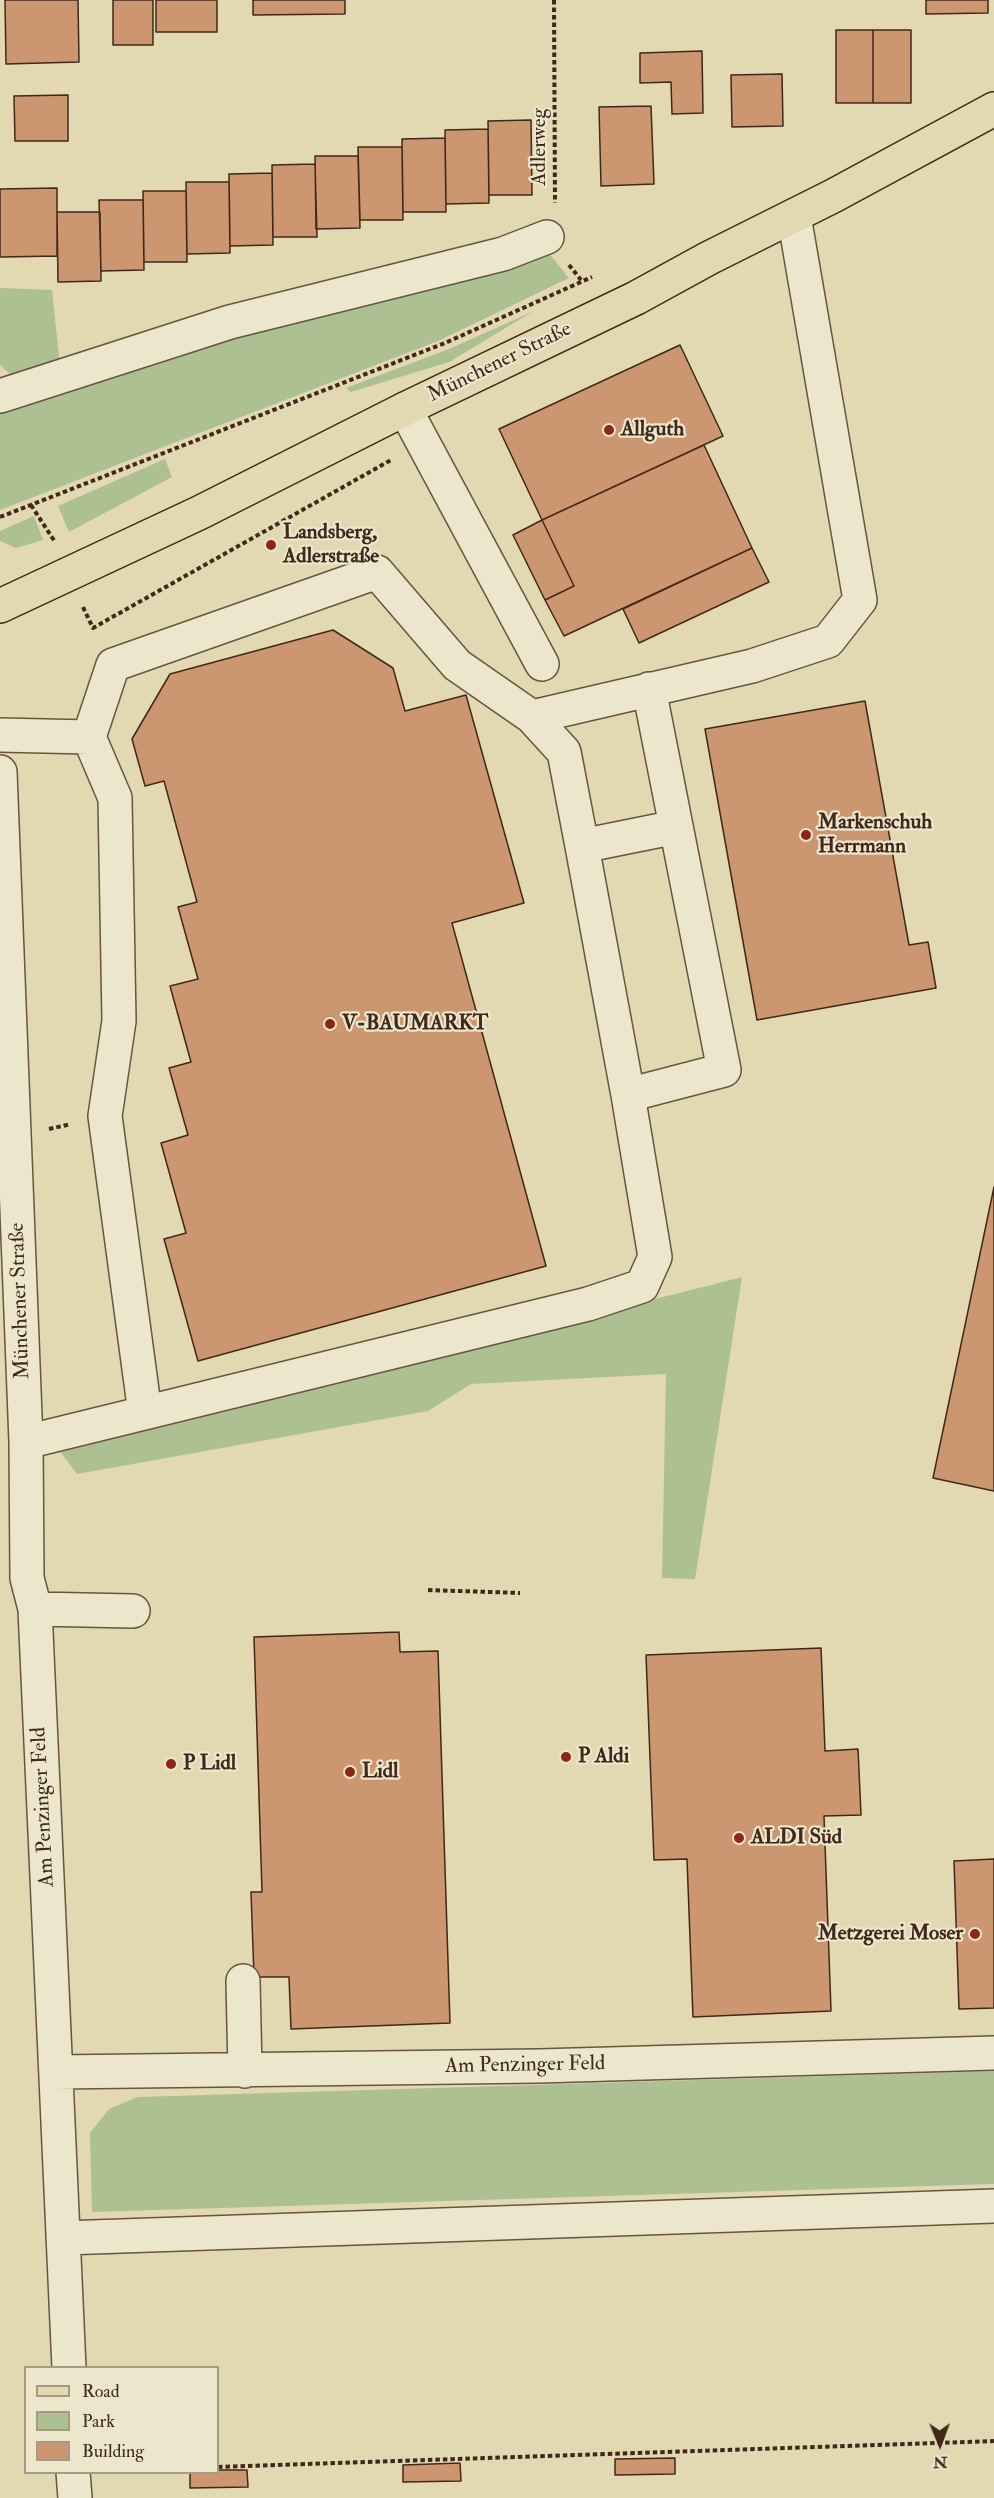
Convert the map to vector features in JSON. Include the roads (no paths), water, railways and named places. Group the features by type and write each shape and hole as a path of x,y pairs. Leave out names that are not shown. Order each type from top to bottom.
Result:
{"main road":[{"name":"Münchener Straße","path":"0,606 199,513 405,409 636,298 994,109"}],"street":[{"path":"532,717 752,666 828,641 860,600 794,216"},
{"path":"0,396 230,322 503,254 547,237"},
{"path":"405,409 542,664"},
{"path":"26,1442 145,1413 588,1304 642,1286 655,1257 628,1095 564,752 532,717 457,665 377,572 113,665 89,737 115,798 119,1021 105,1116 145,1413"},
{"path":"628,1095 724,1070 649,689"},
{"path":"0,735 89,737"},
{"name":"Münchener Straße","path":"0,772 26,1442 27,1578"},
{"path":"582,846 676,826"},
{"path":"0,1556 27,1578"},
{"name":"Am Penzinger Feld","path":"27,1578 35,1609 69,2366"},
{"path":"35,1609 133,1611"},
{"path":"243,1981 244,2071"},
{"name":"Am Penzinger Feld","path":"56,2072 527,2066 994,2053"},
{"path":"63,2238 994,2206"},
{"path":"74,2474 75,2498"}],"place":[{"name":"Allguth","path":"609,430"},
{"name":"Landsberg, Adlerstraße","path":"271,545"},
{"name":"Markenschuh Herrmann","path":"806,835"},
{"name":"V-BAUMARKT","path":"330,1024"},
{"name":"P Aldi","path":"566,1757"},
{"name":"P Lidl","path":"171,1764"},
{"name":"Lidl","path":"350,1772"},
{"name":"ALDI Süd","path":"739,1838"},
{"name":"Metzgerei Moser","path":"975,1934"}]}
